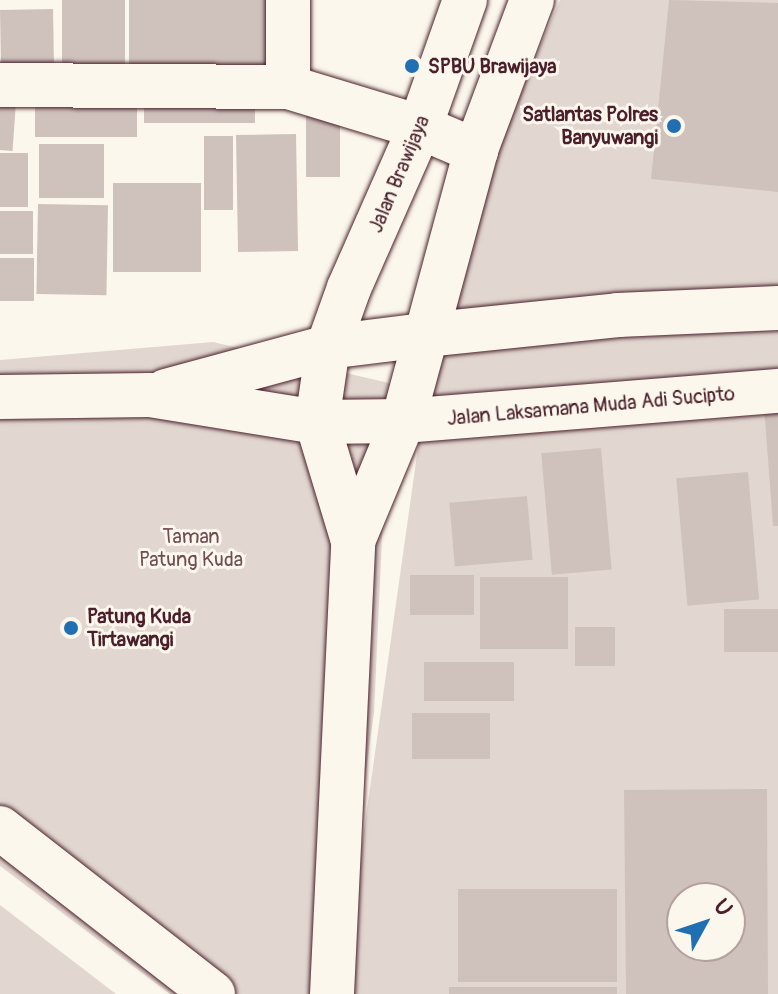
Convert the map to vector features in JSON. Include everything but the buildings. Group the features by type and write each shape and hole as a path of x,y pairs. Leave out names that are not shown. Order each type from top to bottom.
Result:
{"main road":[{"path":"288,0 288,87"},
{"name":"Jalan Brawijaya","path":"317,422 328,347 420,127 465,0"},
{"path":"353,541 403,421 476,151 532,0"},
{"path":"0,85 288,87 420,127 476,151"},
{"path":"0,397 150,395 328,347 605,316 778,308"},
{"name":"Jalan Laksamana Muda Adi Sucipto","path":"150,395 317,422 403,421 778,391"},
{"path":"317,422 353,541 332,994"},
{"path":"0,828 213,994"}],"green space":[{"path":"560,0 778,0 778,994 341,994 443,270"},
{"name":"Taman Patung Kuda","path":"213,342 389,383 374,712 336,994 170,994 0,866 0,360"},
{"path":"0,905 116,994 0,994"}],"place":[{"name":"SPBU Brawijaya","path":"412,66"},
{"name":"Satlantas Polres Banyuwangi","path":"674,126"},
{"name":"Patung Kuda Tirtawangi","path":"71,628"}]}
